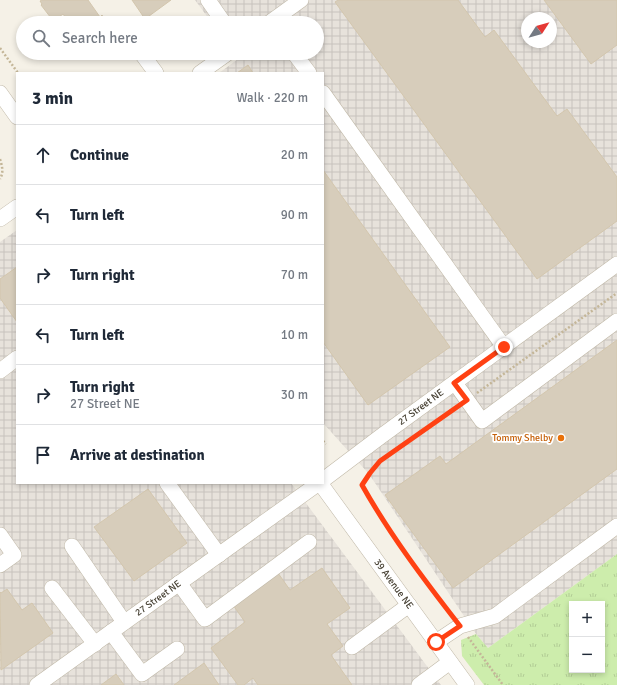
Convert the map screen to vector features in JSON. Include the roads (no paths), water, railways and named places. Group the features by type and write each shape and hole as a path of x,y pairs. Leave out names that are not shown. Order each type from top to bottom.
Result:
{"street":[{"path":"208,0 219,16"},
{"path":"279,16 301,0"},
{"path":"146,60 155,72"},
{"path":"201,72 218,60"},
{"path":"299,60 308,72"},
{"path":"0,94 16,116"},
{"path":"324,94 504,347"},
{"path":"0,219 16,208"},
{"name":"27 Street NE","path":"324,479 617,264"},
{"path":"454,383 482,421 617,321"},
{"path":"0,370 16,359"},
{"path":"168,484 219,555"},
{"name":"27 Street NE","path":"37,685 318,484"},
{"name":"39 Avenue NE","path":"320,484 467,685"},
{"path":"436,642 460,626 495,616 617,526"},
{"path":"0,535 14,555 0,566"},
{"path":"179,583 205,619 309,542"},
{"path":"72,546 124,622"},
{"path":"52,588 95,644"},
{"path":"352,647 409,606"},
{"path":"112,632 142,674 177,649"},
{"path":"419,685 450,662"}],"place":[{"name":"Tommy Shelby","path":"561,438"}]}
